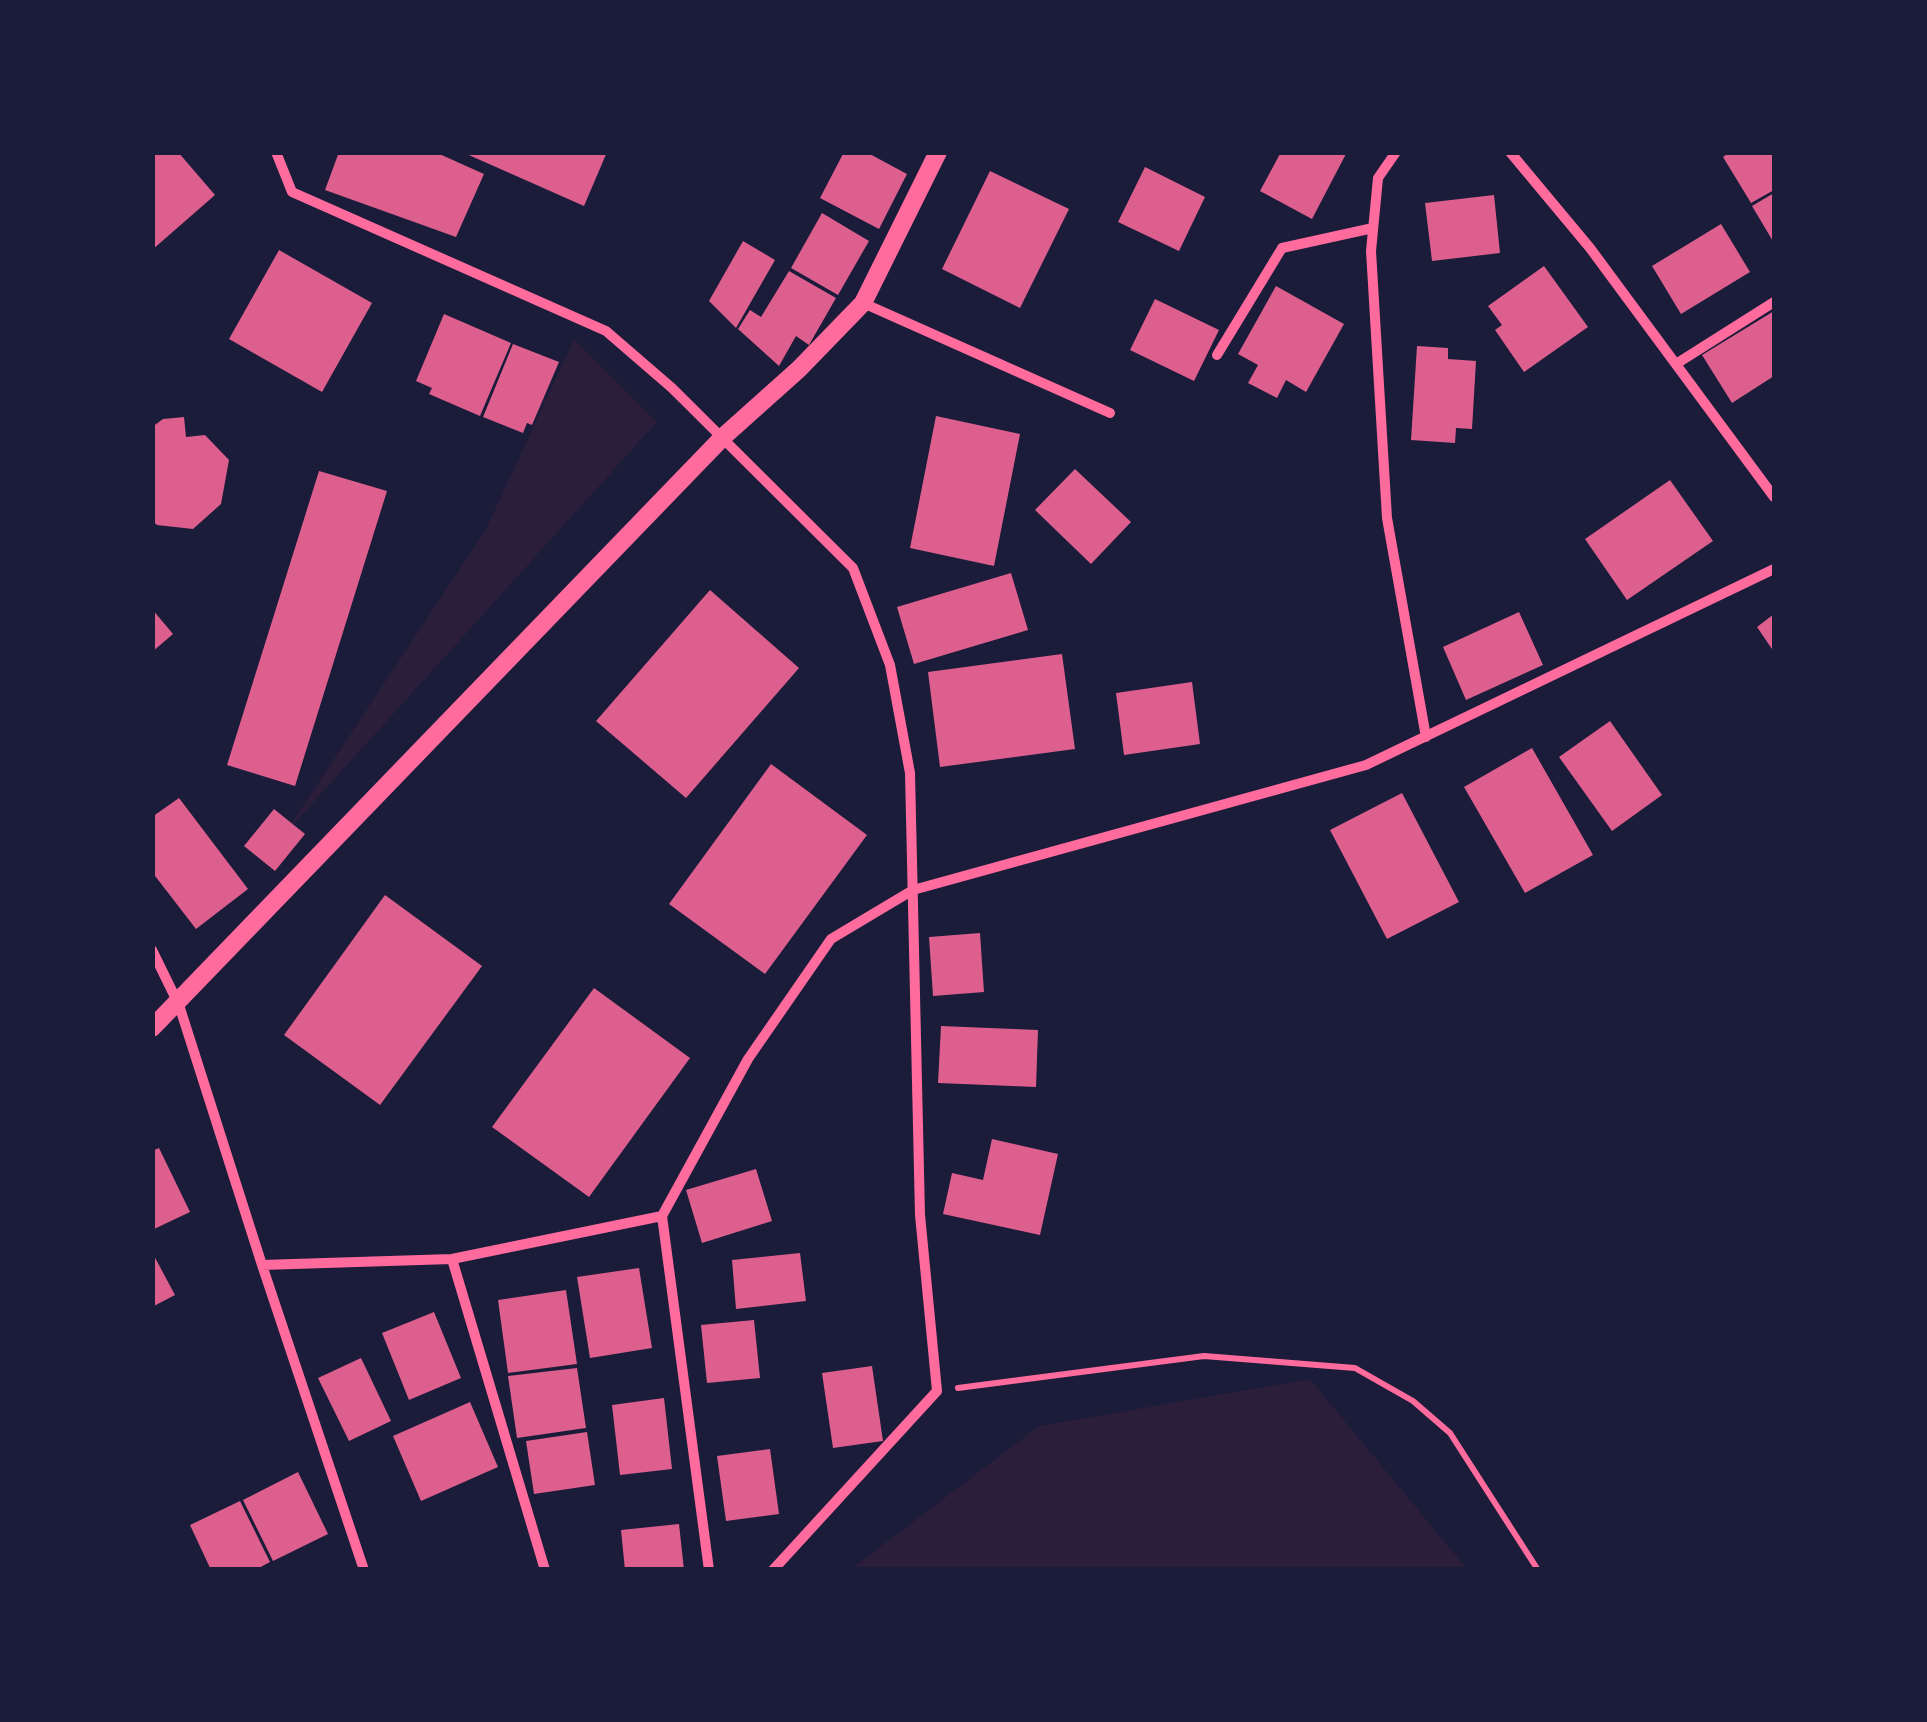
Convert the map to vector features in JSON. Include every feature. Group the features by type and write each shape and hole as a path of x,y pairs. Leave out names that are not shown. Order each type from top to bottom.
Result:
{"street":[{"path":"276,152 292,192 606,331 723,437 853,568 890,665 910,773 920,1215 937,1391 773,1570"},
{"path":"152,1028 179,1005 723,437 800,369 862,303 938,152"},
{"path":"1396,152 1378,178 1373,228 1387,518 1426,737"},
{"path":"1510,152 1590,248 1774,497"},
{"path":"1217,355 1282,248 1373,228"},
{"path":"1676,364 1774,302"},
{"path":"862,303 1110,413"},
{"path":"709,1570 662,1216 748,1059 831,940 914,890 1366,764 1774,569"},
{"path":"152,950 179,1005 364,1570"},
{"path":"262,1265 452,1259 662,1216"},
{"path":"452,1259 545,1570"}],"path":[{"path":"937,1391 1204,1356 1355,1368 1412,1401 1450,1434 1538,1570"}],"shaded area":[{"path":"574,339 657,422 283,836 485,531"},
{"path":"1310,1379 1467,1569 851,1569 1039,1426"}],"building":[{"path":"152,152 178,152 215,195 152,250"},
{"path":"339,152 435,152 484,174 456,237 325,190"},
{"path":"462,152 607,152 584,206"},
{"path":"844,152 866,152 907,174 879,229 820,198"},
{"path":"1281,152 1347,152 1312,219 1260,191"},
{"path":"1730,152 1774,152 1774,190 1751,203 1723,157"},
{"path":"1145,167 1205,197 1179,251 1118,222"},
{"path":"990,171 1069,209 1020,308 942,269"},
{"path":"1774,193 1774,243 1752,206"},
{"path":"1494,195 1500,253 1432,261 1425,203"},
{"path":"822,213 869,241 838,295 791,268"},
{"path":"1721,224 1750,272 1681,314 1652,266"},
{"path":"743,241 775,260 736,328 709,301"},
{"path":"279,250 372,303 322,392 229,339"},
{"path":"1544,266 1588,327 1524,372 1495,330 1502,325 1488,306"},
{"path":"789,271 836,298 809,345 796,336 779,366 738,329 750,310 761,317"},
{"path":"1276,286 1344,324 1306,392 1286,380 1277,398 1248,383 1258,365 1238,354"},
{"path":"1155,299 1219,330 1194,381 1130,350"},
{"path":"1774,311 1774,376 1732,403 1702,355"},
{"path":"444,314 511,343 480,416 429,394 432,388 416,381"},
{"path":"513,344 559,362 532,425 527,423 523,433 483,417"},
{"path":"1417,346 1448,348 1448,359 1476,361 1472,429 1456,428 1455,443 1411,440"},
{"path":"936,416 1020,434 994,566 910,548"},
{"path":"184,417 186,437 205,435 229,460 221,504 193,529 157,525 152,520 152,427 163,419"},
{"path":"1075,469 1131,522 1091,564 1035,510"},
{"path":"319,471 387,491 295,786 227,765"},
{"path":"1670,480 1713,541 1627,600 1585,539"},
{"path":"1011,573 1028,630 914,664 897,607"},
{"path":"710,590 799,668 686,798 596,721"},
{"path":"152,609 173,634 152,652"},
{"path":"1519,612 1543,665 1466,700 1443,647"},
{"path":"1774,614 1774,652 1757,627"},
{"path":"1062,654 1075,749 940,767 928,672"},
{"path":"1192,682 1200,744 1124,755 1116,693"},
{"path":"1610,721 1662,795 1612,831 1559,757"},
{"path":"1532,748 1593,855 1525,893 1464,787"},
{"path":"771,764 867,835 765,974 669,904"},
{"path":"1402,793 1459,902 1387,939 1330,830"},
{"path":"179,798 248,889 196,929 152,872 152,817"},
{"path":"274,809 305,834 275,871 244,846"},
{"path":"385,895 482,966 380,1105 284,1035"},
{"path":"980,933 984,992 933,996 929,937"},
{"path":"594,988 690,1058 589,1197 492,1127"},
{"path":"941,1026 1038,1030 1036,1087 938,1083"},
{"path":"992,1139 1058,1154 1040,1235 943,1214 952,1173 983,1180"},
{"path":"159,1148 190,1212 152,1230 152,1151"},
{"path":"756,1169 772,1221 702,1243 686,1190"},
{"path":"152,1252 175,1295 152,1307"},
{"path":"800,1253 806,1301 736,1309 732,1260"},
{"path":"639,1268 652,1348 590,1358 577,1277"},
{"path":"566,1290 577,1364 508,1373 498,1300"},
{"path":"434,1312 461,1378 409,1400 382,1333"},
{"path":"754,1320 760,1378 707,1383 701,1325"},
{"path":"361,1358 391,1421 349,1441 318,1378"},
{"path":"872,1366 883,1441 833,1448 822,1373"},
{"path":"577,1368 586,1428 517,1438 508,1376"},
{"path":"664,1398 672,1469 620,1475 612,1405"},
{"path":"470,1402 498,1467 421,1501 393,1436"},
{"path":"587,1432 595,1485 534,1494 526,1441"},
{"path":"770,1449 779,1514 726,1521 717,1456"},
{"path":"298,1472 328,1534 273,1561 243,1500"},
{"path":"240,1501 270,1562 255,1570 211,1570 190,1525"},
{"path":"679,1524 684,1570 625,1570 621,1530"}]}
